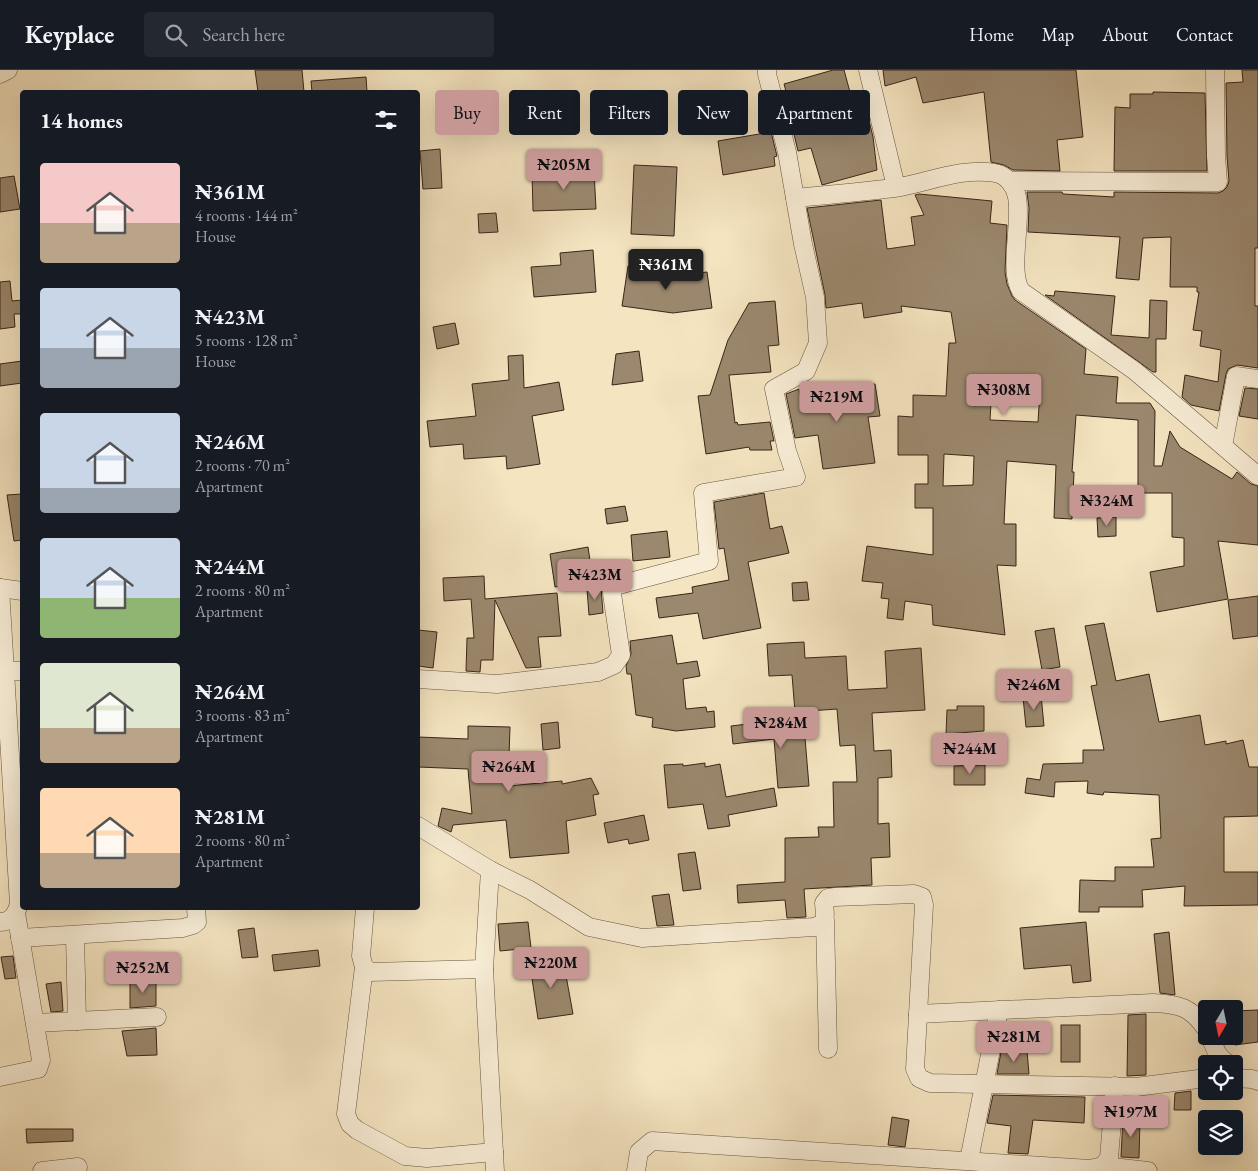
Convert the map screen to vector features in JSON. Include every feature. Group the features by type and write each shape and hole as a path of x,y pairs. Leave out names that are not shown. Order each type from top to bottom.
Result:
{"street":[{"path":"0,74 8,70"},
{"path":"420,679 497,684 598,672 614,665 621,655 611,587 709,561 703,493 796,477 786,451 774,389 806,371 818,343 815,297 803,244 787,152 767,70"},
{"path":"868,70 896,188"},
{"path":"795,198 896,188 933,178 970,172 997,173 1010,181 1218,182 1215,70"},
{"path":"1010,181 1017,196 1018,238 1015,273 1017,284 1021,291 1135,370 1258,476"},
{"path":"1223,446 1236,376 1258,378"},
{"path":"0,922 11,919 16,913 19,904 8,855 5,764 8,666 0,588 20,591"},
{"path":"420,827 490,870 530,890 589,927 642,938 814,927 821,925 825,920"},
{"path":"490,870 484,969 495,1171"},
{"path":"828,1049 824,903 828,898 835,896 914,894 922,897 924,905 915,1069 919,1078 930,1083 1136,1087 1198,1079"},
{"path":"20,938 183,928 193,926 197,922 196,910"},
{"path":"365,910 361,956 364,967 346,1114 350,1124 357,1130 405,1156 427,1158 494,1152"},
{"path":"0,1077 38,1069 41,1060 16,913"},
{"path":"75,935 78,1021"},
{"path":"364,967 370,972 484,969"},
{"path":"918,1014 1153,1002 1178,1005 1198,1017"},
{"path":"982,1164 984,1084 999,1010"},
{"path":"35,1024 157,1017"},
{"path":"1243,1072 1255,1080"},
{"path":"1103,1166 1109,1158 1114,1086"},
{"path":"636,1171 639,1152 652,1141 982,1164 1090,1169 1103,1166 1148,1171"},
{"path":"42,1171 78,1166"}],"building":[{"path":"255,70 302,70 304,90 258,90"},
{"path":"833,70 844,70 849,90 786,90 784,84"},
{"path":"883,70 1076,70 1083,137 1057,140 1060,171 1013,170 1004,165 991,162 984,92 923,103 916,77 885,86"},
{"path":"1242,70 1258,70 1258,248 1255,248 1255,306 1258,306 1258,368 1237,365 1228,369 1219,411 1191,405 1182,397 1185,375 1218,382 1221,350 1200,346 1202,331 1193,330 1199,292 1197,292 1197,287 1170,287 1171,237 1143,238 1139,280 1116,278 1120,237 1028,232 1029,208 1027,192 1062,192 1063,194 1114,197 1114,192 1218,193 1223,191 1229,181 1226,83 1243,82"},
{"path":"366,77 367,90 312,90 311,81"},
{"path":"1153,92 1205,93 1207,171 1114,171 1115,107 1130,108 1130,94 1153,94"},
{"path":"870,125 877,170 822,185 811,148 798,151 794,135 870,135"},
{"path":"758,134 772,135 777,156 774,157 775,166 723,175 718,141"},
{"path":"440,149 442,188 423,189 420,151"},
{"path":"634,165 677,167 674,236 631,234"},
{"path":"594,171 596,209 533,211 532,173"},
{"path":"14,176 20,209 0,212 0,178"},
{"path":"915,195 992,201 990,223 1007,225 1005,272 1012,296 1015,300 1086,349 1084,374 1118,377 1116,403 1150,403 1155,411 1154,466 1162,466 1170,431 1180,447 1232,479 1237,472 1251,484 1258,486 1258,545 1218,541 1228,599 1157,612 1150,572 1184,566 1184,538 1172,537 1172,493 1138,493 1138,420 1076,415 1072,472 1074,472 1072,519 1054,518 1056,465 1007,461 1004,524 1016,524 1016,566 997,565 1005,635 933,625 932,605 905,601 903,620 887,618 889,599 881,598 883,583 862,581 867,546 933,555 933,508 915,508 915,484 928,484 928,455 898,455 898,416 913,417 913,395 946,396 949,343 956,343 951,312 901,306 902,312 864,318 862,303 826,308 807,208 881,200 887,249 915,245 911,217 924,215","holes":["992,386 1040,389 1038,422 990,420","944,454 974,456 973,485 943,486"]},
{"path":"496,213 498,232 479,233 478,214"},
{"path":"593,250 596,292 534,297 531,267 561,265 560,253"},
{"path":"628,266 669,272 668,277 707,272 712,308 673,313 622,306"},
{"path":"10,281 12,301 20,300 20,314 14,314 15,327 0,329 0,282"},
{"path":"1055,291 1115,296 1111,335 1149,338 1150,300 1167,301 1166,339 1156,339 1156,372 1153,372 1045,295 1054,296"},
{"path":"775,301 779,345 768,346 771,372 729,375 735,423 737,422 738,425 770,422 774,441 770,441 772,450 750,450 749,447 706,454 698,396 710,395 728,340 749,303"},
{"path":"455,323 459,344 437,349 433,327"},
{"path":"639,351 643,381 612,385 616,354"},
{"path":"523,355 524,388 559,382 564,410 532,416 540,464 507,469 506,456 464,459 463,444 430,447 427,421 476,416 472,384 509,380 508,356"},
{"path":"20,361 20,383 0,386 0,364"},
{"path":"875,384 880,416 868,417 875,463 823,469 818,435 795,438 786,394 799,389 800,395"},
{"path":"1245,388 1258,389 1258,419 1239,416"},
{"path":"764,493 770,529 782,526 789,553 748,562 761,628 703,639 698,613 659,618 656,598 693,593 692,587 729,580 724,548 719,549 714,502"},
{"path":"20,494 20,540 14,541 7,495"},
{"path":"625,506 628,521 607,524 605,509"},
{"path":"1116,517 1116,536 1098,537 1097,518"},
{"path":"667,531 670,557 633,561 631,535"},
{"path":"588,547 593,581 555,587 550,554"},
{"path":"484,576 485,599 557,593 561,636 538,637 541,667 526,668 495,600 493,660 481,660 480,672 466,671 467,638 474,638 471,599 444,601 443,578"},
{"path":"807,582 809,600 793,601 792,583"},
{"path":"601,587 603,613 589,615 587,589"},
{"path":"1258,596 1258,636 1233,639 1228,600"},
{"path":"1104,623 1116,681 1149,674 1159,722 1200,715 1205,745 1226,741 1226,744 1243,740 1249,767 1258,767 1258,816 1224,817 1224,872 1258,872 1258,905 1184,906 1185,886 1142,890 1143,907 1099,907 1099,912 1079,912 1080,880 1115,881 1115,867 1154,867 1151,839 1161,838 1159,795 1104,792 1103,795 1087,793 1088,781 1055,782 1054,797 1025,793 1027,778 1040,780 1043,764 1083,763 1083,750 1104,750 1091,686 1097,685 1085,626"},
{"path":"1054,628 1060,667 1042,670 1035,631"},
{"path":"420,630 437,632 433,668 420,666"},
{"path":"672,635 677,664 697,661 700,676 683,679 686,709 706,707 707,712 714,711 715,727 676,731 652,727 653,718 636,715 631,674 627,674 626,666 631,654 630,641"},
{"path":"804,642 805,658 846,656 848,690 887,688 885,651 921,648 925,710 872,713 874,751 891,750 892,777 878,778 878,824 889,823 890,857 871,858 872,885 804,889 806,917 787,918 785,900 738,903 737,885 785,882 785,838 819,837 818,827 834,827 833,782 857,782 855,745 840,746 837,709 795,712 792,675 769,676 767,644"},
{"path":"1041,695 1044,726 1026,727 1023,697"},
{"path":"957,706 984,706 984,731 946,734 947,710 957,710"},
{"path":"558,722 560,748 543,750 541,724"},
{"path":"764,722 765,725 805,722 809,786 778,788 774,739 733,744 731,726"},
{"path":"468,726 510,727 508,786 562,781 562,784 591,778 599,794 593,795 596,815 566,821 569,853 510,858 506,820 453,825 451,832 438,826 442,808 472,814 468,769 420,767 420,737 468,739"},
{"path":"705,763 705,767 720,764 726,797 774,788 777,806 728,815 730,826 708,829 703,804 668,808 664,765 683,764 683,766"},
{"path":"985,765 985,785 954,785 954,766"},
{"path":"644,815 649,840 629,844 628,839 608,843 604,823"},
{"path":"695,852 701,889 683,891 678,854"},
{"path":"669,894 674,925 657,926 652,896"},
{"path":"528,922 531,948 500,951 498,924"},
{"path":"1086,922 1091,981 1073,983 1071,965 1024,969 1020,928"},
{"path":"254,928 258,957 242,958 238,930"},
{"path":"1169,932 1175,995 1160,993 1154,934"},
{"path":"318,950 320,966 274,971 272,955"},
{"path":"13,956 16,978 5,979 1,957"},
{"path":"563,959 573,1014 538,1019 530,965"},
{"path":"130,980 156,980 156,1006 130,1008"},
{"path":"61,982 63,1011 51,1012 46,984"},
{"path":"1258,1010 1258,1042 1243,1044 1243,1011"},
{"path":"1146,1014 1146,1075 1127,1076 1128,1015"},
{"path":"1061,1025 1080,1025 1080,1062 1061,1062"},
{"path":"156,1028 157,1055 127,1056 122,1031"},
{"path":"1027,1051 1029,1074 997,1074 1001,1052"},
{"path":"1191,1091 1191,1110 1174,1110 1175,1093"},
{"path":"993,1095 1085,1097 1084,1123 1033,1120 1028,1154 1008,1153 1011,1126 987,1123"},
{"path":"892,1117 909,1120 905,1147 888,1145"},
{"path":"1123,1118 1140,1119 1139,1158 1121,1157"},
{"path":"26,1129 73,1129 73,1141 27,1143"}]}
